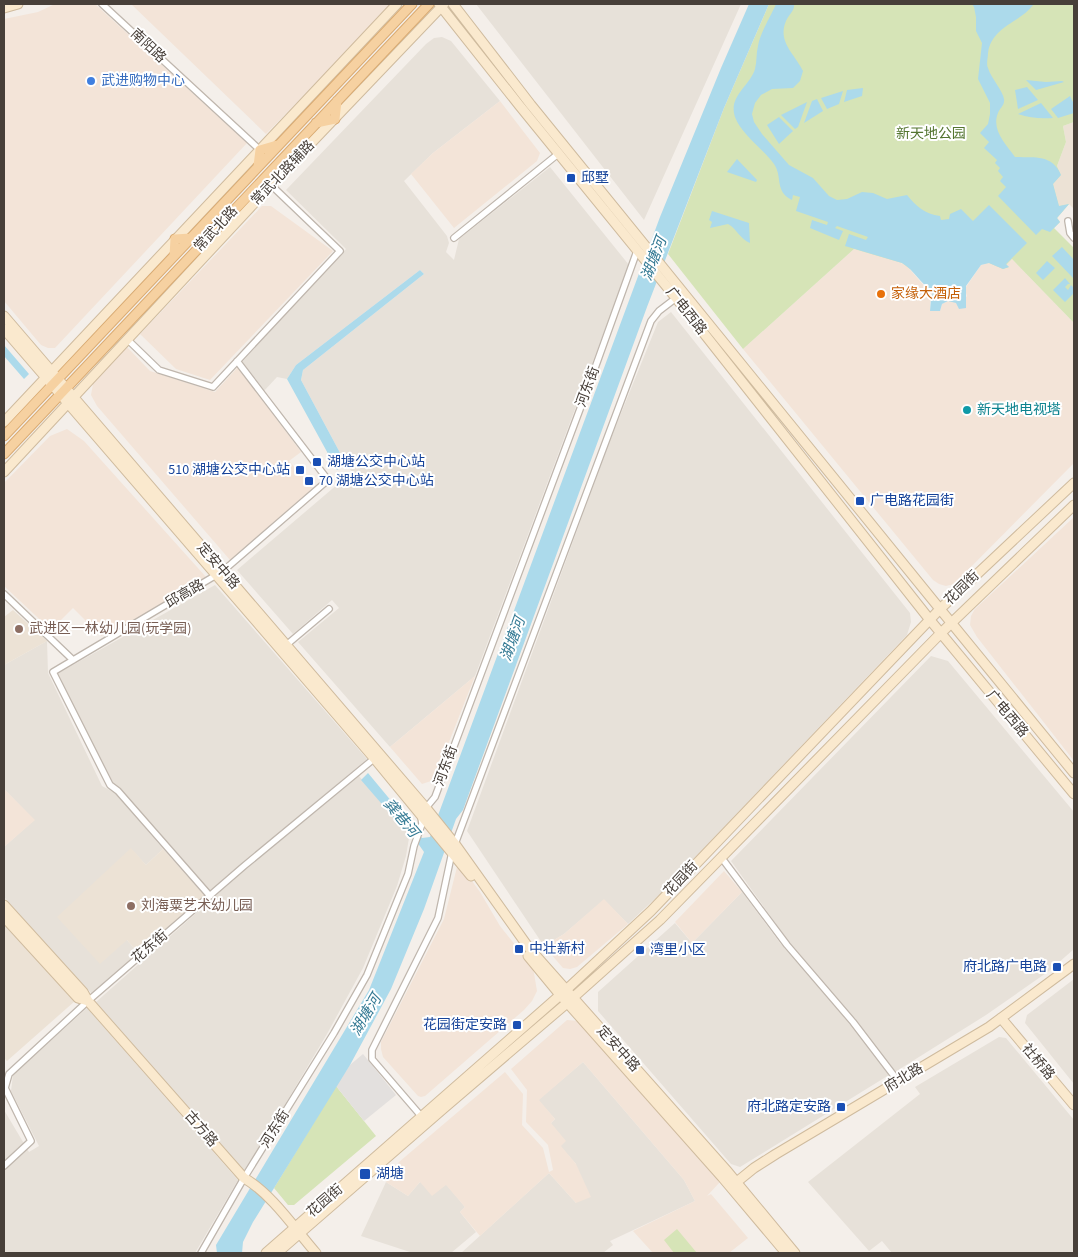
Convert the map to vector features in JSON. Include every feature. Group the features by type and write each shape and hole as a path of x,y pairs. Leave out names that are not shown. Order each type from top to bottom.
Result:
{"main road":[{"path":"4,8 18,4"},
{"path":"4,422 397,4"},
{"name":"常武北路","path":"4,436 412,4"},
{"name":"常武北路","path":"4,454 429,4"},
{"name":"广电西路","path":"453,4 531,105 1074,773"},
{"name":"广电西路","path":"442,5 558,154 676,298 930,620 1074,794"},
{"name":"常武北路辅路","path":"4,472 271,185 442,5"},
{"path":"316,123 335,119 336,101"},
{"path":"260,150 280,144"},
{"path":"258,166 260,150"},
{"path":"176,239 191,238"},
{"path":"174,256 176,239"},
{"name":"定安中路","path":"4,316 48,374"},
{"name":"定安中路","path":"4,329 63,391 377,756 426,817 452,845 563,993 795,1253"},
{"name":"花园街","path":"277,1253 296,1230 422,1116 563,993 651,911 940,609 1074,483"},
{"name":"花园街","path":"266,1253 296,1230 570,1000 660,920 941,633 1074,505"},
{"name":"古方路","path":"4,905 248,1180 272,1201 316,1253"},
{"name":"古方路","path":"4,917 78,998 88,1001"},
{"name":"府北路","path":"733,1185 754,1168 776,1154 1001,1018 1074,964"},
{"name":"社桥路","path":"1001,1018 1074,1106"},
{"name":"定安中路","path":"733,1185 786,1253"}],"street":[{"name":"南阳路","path":"102,4 260,150"},
{"path":"454,238 558,154"},
{"path":"127,339 159,370 213,387 340,251 271,185"},
{"path":"1068,221 1070,233 1074,238"},
{"name":"河东街","path":"201,1253 248,1180 367,975 408,874 414,846 435,797 640,254"},
{"path":"422,1116 372,1059 372,1050 438,918 452,845 651,321 659,311 676,298"},
{"name":"邱高路","path":"210,896 118,791 110,785 53,672 220,573 328,480 237,361"},
{"path":"4,594 73,660"},
{"path":"284,648 329,609"},
{"name":"花东街","path":"4,1166 31,1141 5,1088 9,1074 88,1001 377,756"},
{"path":"721,857 788,945 853,1022 898,1081"}],"shaded area":[{"name":"武进购物中心","path":"55,4 95,4 247,143 55,348 48,348 41,345 4,301 4,19 38,12"},
{"path":"131,4 393,4 266,134"},
{"path":"476,4 741,4 644,220"},
{"path":"442,37 451,41 500,101 433,153 404,181 447,236 449,243 446,252 454,260 459,239 550,167 629,265 475,676 390,747 298,642 339,608 332,600 293,634 237,570 352,472 301,380 303,370 424,274 420,270 296,365 287,379 277,377 264,391 242,362 346,249 286,190 426,44 434,38"},
{"path":"500,101 540,153 537,161 454,228 411,174 433,153"},
{"path":"1074,122 1074,209 1069,204 1059,206 1053,184 1061,175 1057,166 1066,142 1063,126"},
{"path":"262,206 271,206 333,251 210,380 176,369 140,334"},
{"path":"854,249 895,260 907,266 925,287 934,292 930,303 930,311 940,311 942,304 948,301 954,301 959,305 967,296 966,287 981,265 989,263 1008,267 1006,265 1012,259 1074,323 1074,463 954,584 946,586 933,580 743,349"},
{"path":"671,312 910,613 911,622 907,635 661,893 628,924 604,900 564,934 544,946 467,831 609,443 658,322"},
{"path":"127,347 150,371 215,392 238,367 301,452 289,461 313,488 230,560 97,406 91,395 93,384"},
{"path":"67,429 84,441 206,577 154,609 101,636 73,608 51,630 4,586 4,483 50,436"},
{"path":"1074,517 1074,761 977,637 970,625 971,616 975,609"},
{"path":"215,585 367,759 210,891 120,789 114,785 57,674"},
{"name":"武进区一林幼儿园(玩学园)","path":"13,610 47,641 4,665 4,617"},
{"path":"47,641 48,673 102,786 115,793 163,849 146,865 131,849 127,940 138,953 92,994 4,897 4,847 34,820 4,789 4,665"},
{"path":"931,656 948,661 1074,812 1074,949 1049,971 986,1015 895,1072 789,942 731,861"},
{"path":"475,676 434,780 422,784 390,747"},
{"path":"359,776 400,825 410,832 406,856 397,886 363,968 327,1034 244,1173 96,1002 246,869"},
{"path":"4,789 35,820 4,847"},
{"name":"刘海粟艺术幼儿园","path":"131,848 146,865 163,849 205,896 138,953 127,940 100,964 57,917"},
{"path":"461,866 480,892 500,926 533,967 537,991 532,1001 524,1010 425,1096 421,1097 383,1057 381,1042 444,919 457,867"},
{"path":"724,871 742,892 692,943 675,922"},
{"path":"742,892 780,943 857,1029 889,1075 740,1167 731,1164 598,1011 598,992 675,923 692,943"},
{"path":"604,899 628,924 577,967 563,968 544,946 564,934"},
{"path":"4,924 75,1001 7,1061 4,1058"},
{"path":"1074,979 1074,1084 1025,1023 1027,1015"},
{"path":"87,1008 238,1180 195,1253 4,1253 4,1110 29,1152 39,1146 11,1091 13,1075"},
{"path":"567,1020 578,1021 720,1182 707,1196 711,1194 748,1238 729,1253 653,1253 633,1231 695,1201 684,1180 583,1062 539,1100 555,1119 551,1123 566,1141 561,1146 576,1164 591,1197 576,1203 549,1173 480,1236 460,1212 465,1207 446,1185 432,1196 420,1182 408,1196 386,1182 399,1162 505,1072 523,1094 522,1125 543,1148 549,1172 553,1170 548,1145 526,1122 527,1090 511,1069"},
{"path":"999,1037 1006,1038 1074,1120 1074,1253 892,1253 882,1241 869,1251 808,1182 920,1094 915,1087"},
{"path":"363,1054 396,1095 364,1121 336,1086 350,1065"},
{"path":"583,1062 684,1180 695,1201 610,1241 613,1245 603,1253 461,1253 549,1173 576,1203 576,1164 560,1146 551,1123 555,1119 538,1100"},
{"path":"386,1182 408,1196 420,1182 446,1184 465,1207 460,1212 476,1232 451,1253 413,1253 361,1236"}],"green space":[{"name":"新天地公园","path":"769,4 1074,4 1074,122 1063,126 1066,142 1057,166 1061,175 1053,184 1059,206 1069,204 1057,218 1060,222 1054,228 1074,248 1074,323 1012,259 1006,265 1009,267 1003,269 989,263 913,271 902,263 854,249 743,349 668,254 724,108"},
{"path":"336,1086 376,1136 294,1205 288,1205 274,1188"},
{"path":"677,1229 697,1253 674,1253 664,1240"}],"water":[{"path":"749,4 769,4 724,108 647,307 463,810 456,819 424,909 391,989 350,1065 253,1222 243,1242 242,1253 217,1253 216,1245 369,990 424,852 410,832 400,825 361,780 368,773 422,838 430,837 660,217"},
{"path":"776,4 794,4 793,11 786,21 784,35 788,48 803,71 800,81 793,88 772,89 761,95 755,103 752,114 754,122 762,134 789,165 813,178 829,196 837,200 847,199 862,192 873,193 887,199 907,195 921,209 940,216 941,220 949,219 950,214 961,209 973,221 989,205 1027,243 1006,264 1009,267 1003,269 989,263 981,265 966,286 966,308 959,309 956,303 948,301 942,304 940,311 930,311 933,292 906,266 902,263 845,246 849,234 866,240 868,237 837,226 835,228 843,231 839,240 810,228 812,220 827,225 828,222 796,211 800,197 793,195 792,200 786,196 781,188 774,164 738,123 735,117 734,103 755,69 759,41"},
{"path":"972,4 1034,4 995,37 988,53 987,65 1004,99 996,119 996,125 1004,142 1015,157 1048,160 1053,163 1061,175 1053,184 1059,206 1069,204 1057,218 1060,222 1050,232 1042,229 1036,235 998,196 1006,187 1000,181 1003,177 998,171 1000,168 995,163 997,160 984,148 989,142 980,133 988,124 990,103 978,79 982,43 976,31 976,17"},
{"path":"1026,80 1046,82 1064,82 1036,90"},
{"path":"1027,87 1038,100 1018,109 1015,90"},
{"path":"863,88 862,96 844,102 847,90"},
{"path":"843,91 839,104 827,109 821,98"},
{"path":"1070,96 1074,104 1074,113 1058,118 1051,109"},
{"path":"817,99 823,111 804,123 812,101"},
{"path":"807,102 798,127 795,129 781,115"},
{"path":"1041,103 1053,118 1035,118 1018,114"},
{"path":"779,117 793,131 779,144 767,125"},
{"path":"737,159 757,180 756,182 727,172"},
{"path":"712,211 749,223 750,243 728,224 710,228 712,222 709,220"},
{"path":"1062,247 1074,260 1074,279 1052,256"},
{"path":"1047,261 1055,268 1043,280 1036,273"},
{"path":"420,270 424,274 303,370 301,380 346,464 337,470 287,379 296,365"},
{"path":"1065,278 1070,284 1065,287 1068,290 1071,285 1074,288 1074,293 1065,302 1053,290"},
{"path":"4,345 29,374 24,379 4,356"}],"place":[{"name":"武进购物中心","path":"91,81"},
{"name":"邱墅","path":"571,178"},
{"name":"家缘大酒店","path":"881,294"},
{"name":"新天地电视塔","path":"967,410"},
{"name":"湖塘公交中心站","path":"317,462"},
{"name":"510 湖塘公交中心站","path":"300,470"},
{"name":"70 湖塘公交中心站","path":"309,481"},
{"name":"广电路花园街","path":"860,501"},
{"name":"武进区一林幼儿园(玩学园)","path":"19,629"},
{"name":"刘海粟艺术幼儿园","path":"131,906"},
{"name":"中壮新村","path":"519,949"},
{"name":"湾里小区","path":"640,950"},
{"name":"府北路广电路","path":"1057,967"},
{"name":"花园街定安路","path":"517,1025"},
{"name":"府北路定安路","path":"841,1107"},
{"name":"湖塘","path":"365,1174"}],"water label":[{"name":"湖塘河","path":"654,259"},
{"name":"湖塘河","path":"513,639"},
{"name":"龚巷河","path":"401,818"},
{"name":"湖塘河","path":"366,1015"}]}
